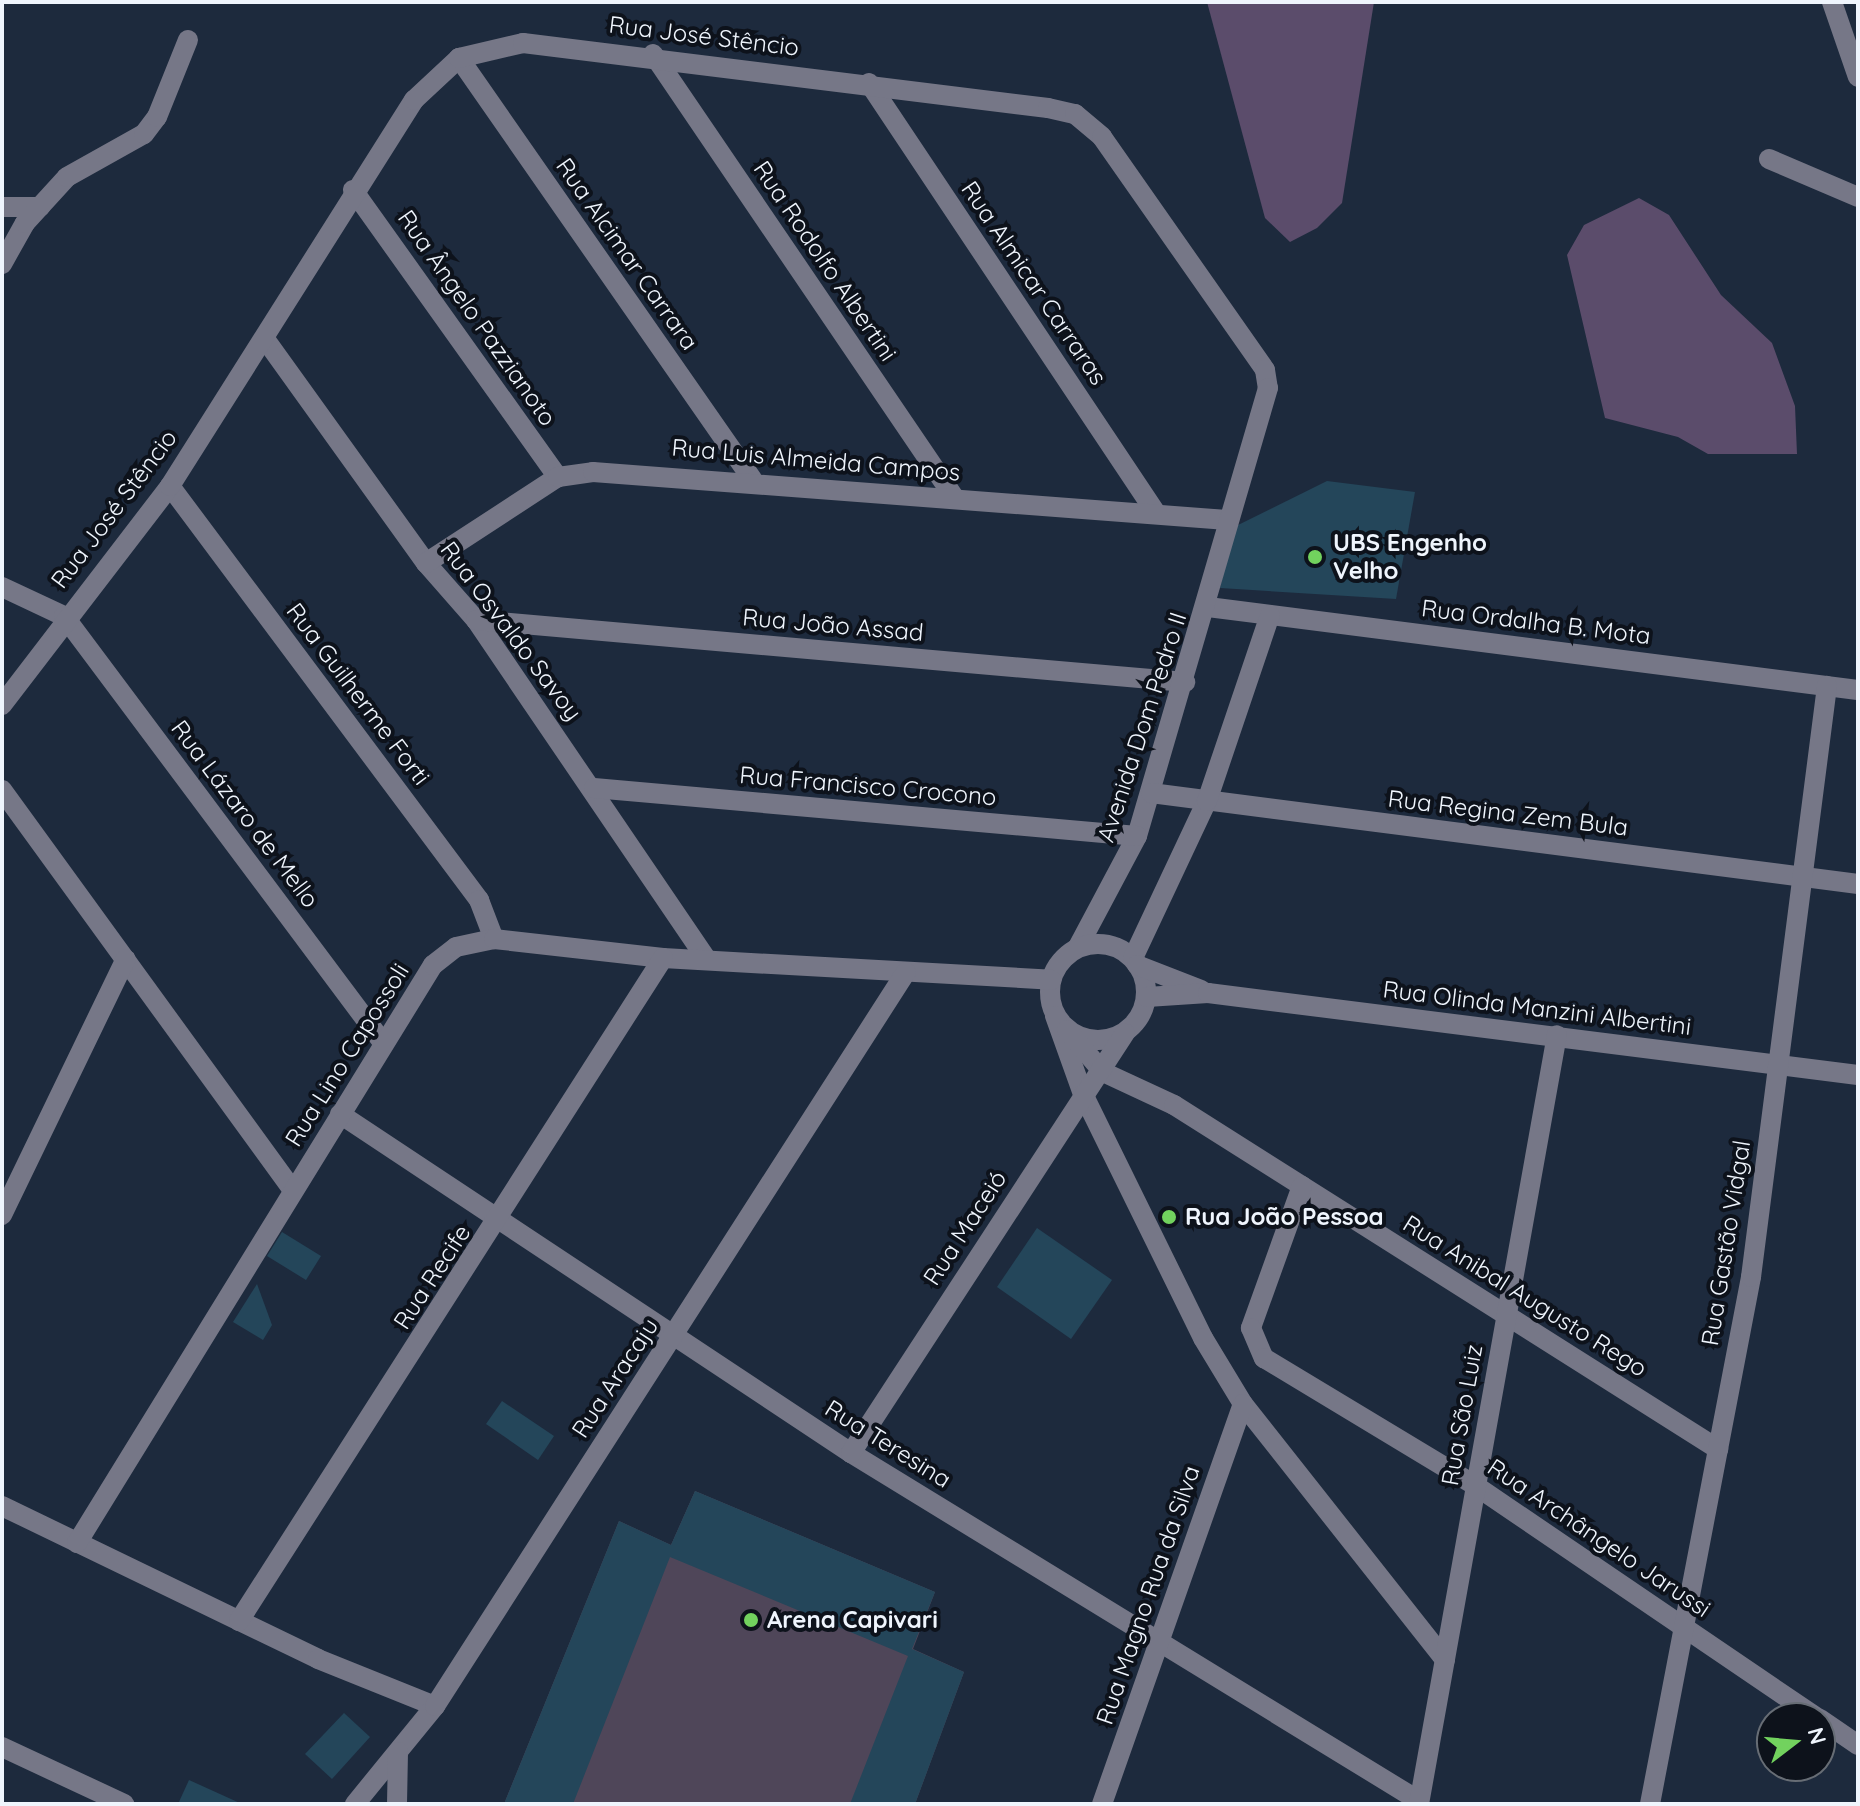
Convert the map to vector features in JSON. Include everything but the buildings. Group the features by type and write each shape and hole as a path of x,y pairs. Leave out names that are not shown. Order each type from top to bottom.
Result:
{"street":[{"path":"1832,2 1858,77"},
{"path":"2,264 40,207 82,167 144,134 157,117 188,40"},
{"name":"Rua José Stêncio","path":"2,705 64,616 170,486 265,339 353,190 414,100 459,58 523,43 653,54 1075,114 1102,137 1265,370 1267,406 1227,520 1208,607"},
{"name":"Rua Rodolfo Albertini","path":"653,54 954,497"},
{"name":"Rua Alcimar Carrara","path":"459,58 752,479"},
{"name":"Rua Almicar Carraras","path":"869,83 1156,513"},
{"path":"1769,159 1858,197"},
{"name":"Rua Ângelo Pazzianoto","path":"353,190 558,477"},
{"path":"2,207 40,207"},
{"name":"Rua Osvaldo Savoy","path":"265,339 426,563 476,620 594,788 707,960"},
{"name":"Rua Luis Almeida Campos","path":"426,563 558,477 593,472 752,479 1227,520"},
{"name":"Rua Guilherme Forti","path":"170,486 479,900 494,939"},
{"path":"2,587 64,616"},
{"name":"Rua Ordalha B. Mota","path":"1208,607 1858,690"},
{"name":"Avenida Dom Pedro II","path":"1078,947 1137,836 1208,607"},
{"path":"1135,962 1207,801 1270,615"},
{"name":"Rua Lázaro de Mello","path":"64,616 384,1044"},
{"name":"Rua João Assad","path":"476,620 1185,682"},
{"name":"Rua Gastão Vidgal","path":"1650,1804 1751,1277 1827,686"},
{"name":"Rua Francisco Crocono","path":"594,788 1137,836"},
{"path":"2,790 293,1191"},
{"name":"Rua Regina Zem Bula","path":"1151,793 1858,884"},
{"name":"Rua Lino Capossoli","path":"77,1543 433,965 456,947 494,939 663,958 1051,980"},
{"path":"1061,1023 1104,1041 1125,1033 1140,1018 1147,997 1135,962 1107,945 1078,947 1061,960 1051,980 1061,1023 1083,1094 1203,1338 1243,1404 1445,1660"},
{"name":"Rua Recife","path":"239,1621 500,1220 663,958"},
{"path":"2,1215 126,959"},
{"name":"Rua Olinda Manzini Albertini","path":"1135,962 1208,993"},
{"name":"Rua Aracaju","path":"355,1804 435,1706 906,972"},
{"name":"Rua Olinda Manzini Albertini","path":"1147,997 1208,993 1858,1075"},
{"name":"Rua Anibal Augusto Rego","path":"1061,1023 1103,1072 1174,1105 1718,1449"},
{"name":"Rua Maceió","path":"851,1453 1083,1094 1103,1072 1125,1033"},
{"name":"Rua São Luiz","path":"1419,1802 1557,1035"},
{"name":"Rua Teresina","path":"340,1114 851,1453 1419,1802"},
{"name":"Rua Archângelo Jarussi","path":"1302,1186 1251,1328 1264,1358 1476,1486 1795,1702"},
{"name":"Rua Magno Rua da Silva","path":"1102,1804 1243,1404"},
{"path":"2,1506 239,1621 435,1706"},
{"name":"Rua Archângelo Jarussi","path":"1836,1730 1858,1745"},
{"path":"2,1747 124,1804"},
{"path":"397,1804 398,1752"}],"shaded area":[{"path":"1207,2 1374,2 1342,203 1317,228 1290,242 1265,218"},
{"path":"1639,198 1669,215 1721,295 1772,343 1795,406 1797,454 1708,454 1678,437 1605,418 1567,255 1584,225"},
{"name":"Arena Capivari","path":"695,1491 935,1592 913,1649 964,1672 915,1804 504,1804 619,1521 671,1545"}],"place":[{"name":"UBS Engenho Velho","path":"1315,557"},
{"name":"Rua João Pessoa","path":"1169,1217"},
{"name":"Arena Capivari","path":"751,1620"}]}
